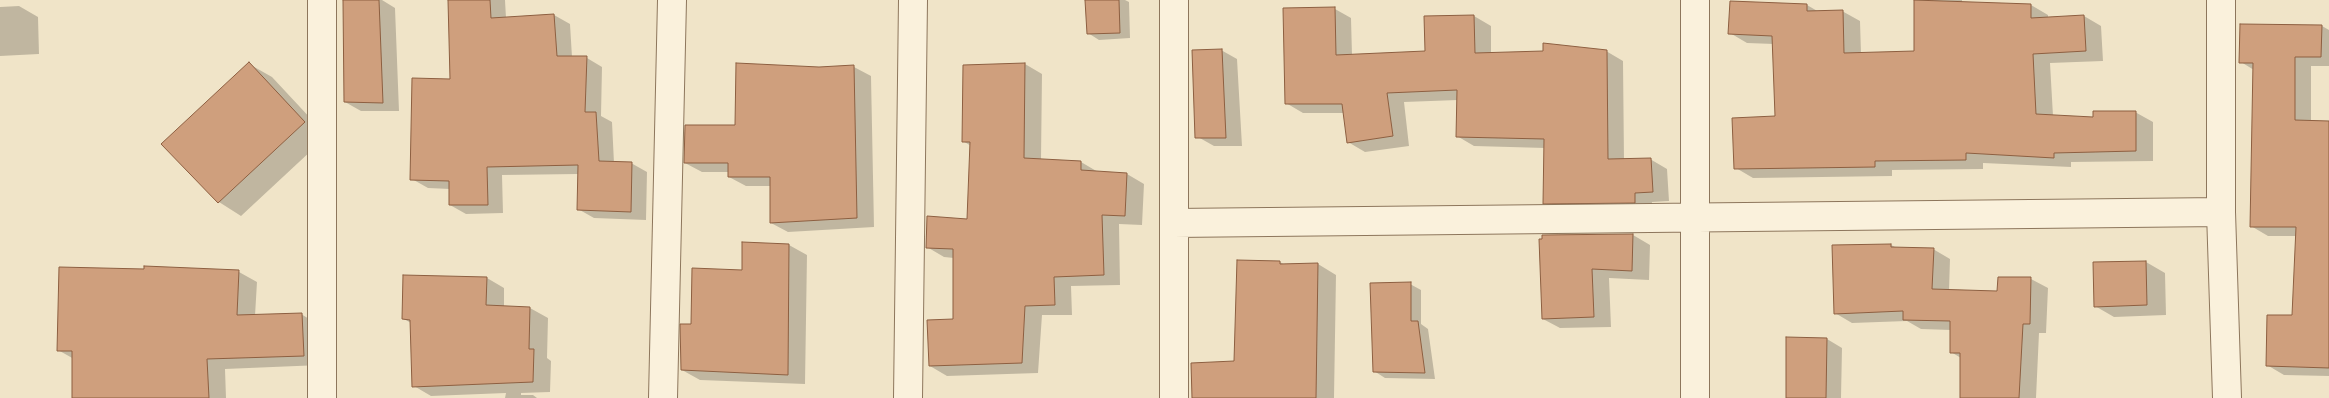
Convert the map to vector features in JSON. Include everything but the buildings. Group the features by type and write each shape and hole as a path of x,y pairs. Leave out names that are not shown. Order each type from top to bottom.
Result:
{"street":[{"path":"322,0 322,398"},
{"path":"663,398 672,0"},
{"path":"908,398 913,0"},
{"path":"1174,0 1174,398"},
{"path":"1695,0 1695,398"},
{"path":"2221,0 2221,212 2227,398"},
{"path":"1174,223 2221,212"}]}
